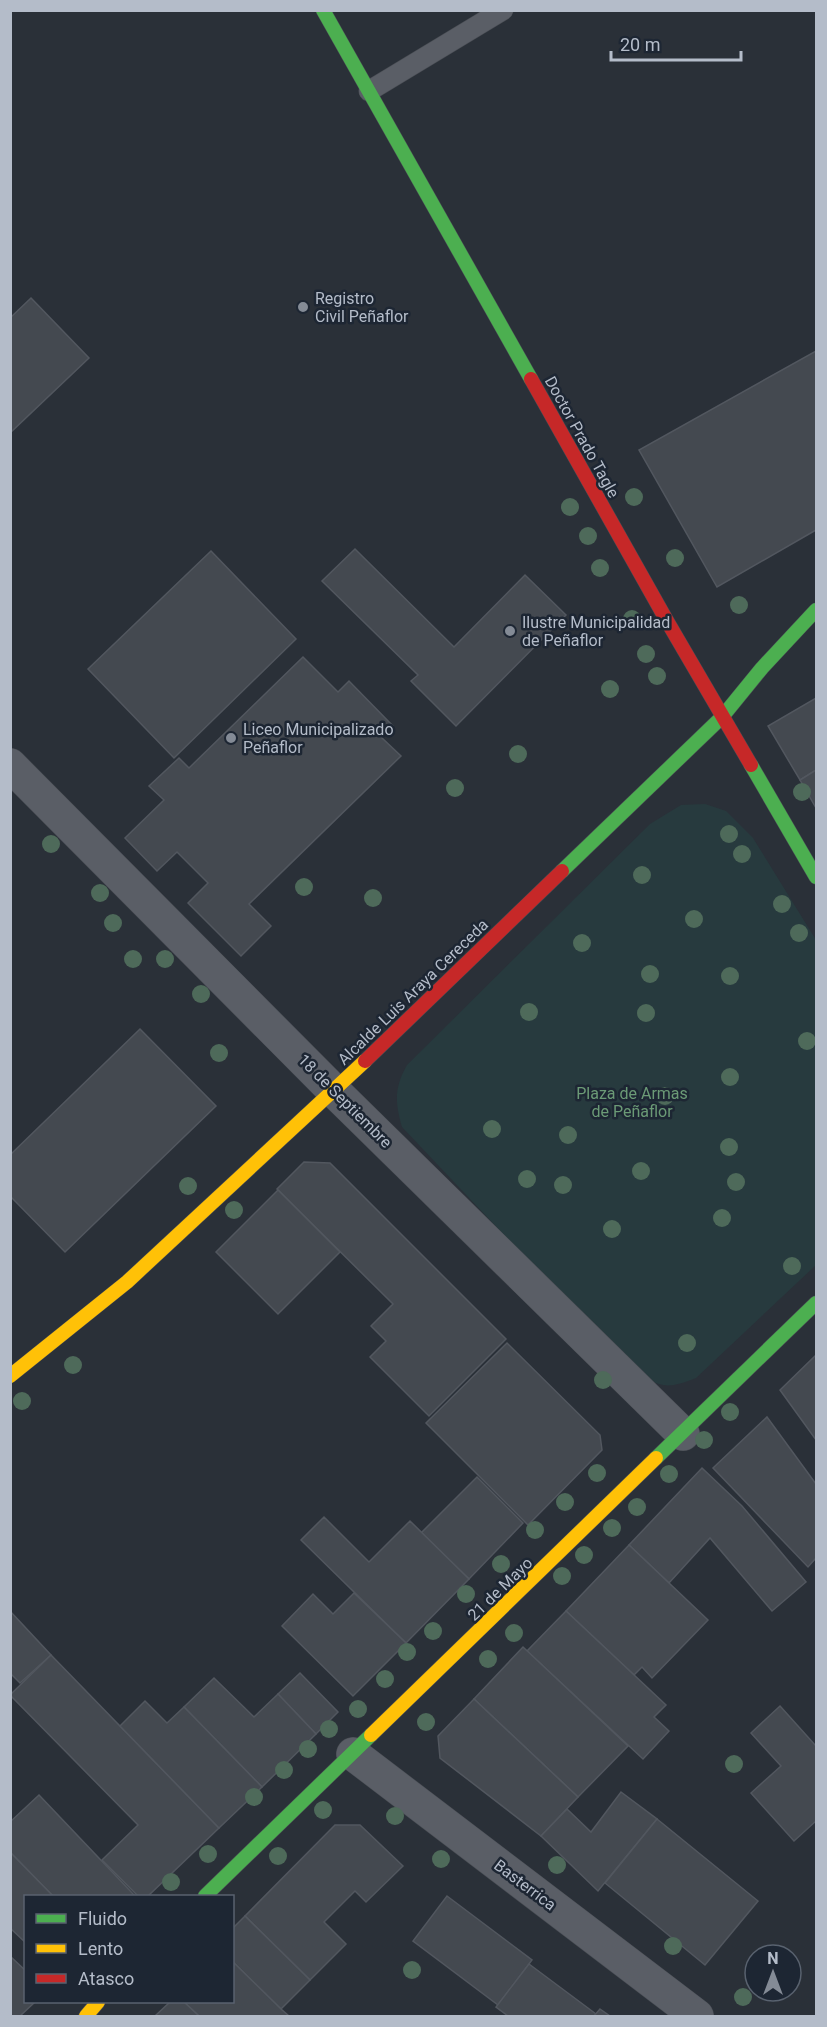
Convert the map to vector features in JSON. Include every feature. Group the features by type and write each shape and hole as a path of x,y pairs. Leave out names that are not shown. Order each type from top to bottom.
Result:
{"main road":[{"name":"Doctor Prado Tagle","path":"323,10 722,717 816,877"},
{"name":"Alcalde Luis Araya Cereceda","path":"10,1376 127,1282 334,1091 722,717 762,668 816,610"},
{"name":"21 de Mayo","path":"206,1895 816,1304"},
{"path":"86,2016 96,2003"}],"street":[{"name":"18 de Septiembre","path":"10,765 334,1091 683,1434"},
{"name":"Basterrica","path":"353,1754 697,2016"}],"lane":[{"path":"369,91 503,10"}],"green space":[{"name":"Plaza de Armas de Peñaflor","path":"705,804 726,811 753,838 816,940 816,1265 696,1378 675,1385 667,1385 653,1382 628,1366 402,1127 397,1095 407,1065 650,824 681,805"}],"building":[{"path":"31,298 89,358 10,433 10,318"},
{"path":"816,351 816,530 717,587 639,450"},
{"name":"Ilustre Municipalidad de Peñaflor","path":"355,549 454,647 525,575 566,615 456,726 411,681 418,675 322,581"},
{"path":"211,551 296,639 174,758 88,669"},
{"path":"303,657 338,692 349,681 393,726 381,737 401,756 249,904 271,926 241,956 188,903 208,883 177,852 157,871 125,838 164,800 149,786 179,758 189,768"},
{"path":"816,698 816,770 800,780 768,726"},
{"path":"816,770 816,808 800,780"},
{"path":"140,1029 216,1106 65,1252 10,1196 10,1155"},
{"path":"304,1162 330,1163 506,1339 429,1416 370,1357 386,1341 371,1326 393,1304 277,1189"},
{"path":"278,1190 340,1252 278,1314 216,1252"},
{"path":"507,1343 600,1435 602,1450 528,1525 426,1423"},
{"path":"816,1355 816,1440 780,1390"},
{"path":"767,1417 816,1484 816,1558 808,1567 713,1468"},
{"path":"702,1468 742,1506 806,1582 772,1611 710,1538 669,1583 629,1545"},
{"path":"477,1477 523,1523 469,1579 421,1533"},
{"path":"324,1517 369,1562 410,1521 469,1579 406,1643 301,1540"},
{"path":"629,1545 708,1620 652,1678 642,1667 634,1675 566,1611"},
{"path":"354,1593 406,1643 353,1696 282,1626 313,1594 333,1614"},
{"path":"10,1611 51,1655 20,1683 10,1673"},
{"path":"566,1611 666,1705 654,1717 669,1731 643,1759 527,1651"},
{"path":"523,1647 628,1746 578,1797 474,1699"},
{"path":"51,1655 219,1828 149,1895 137,1895 102,1860 138,1825 10,1695"},
{"path":"300,1673 338,1712 316,1734 278,1694"},
{"path":"214,1678 254,1717 278,1694 316,1734 262,1787 184,1707"},
{"path":"474,1699 578,1797 541,1836 440,1758 438,1736"},
{"path":"145,1701 167,1723 184,1707 262,1787 219,1828 120,1726"},
{"path":"780,1706 816,1746 816,1821 794,1841 751,1793 781,1766 751,1733"},
{"path":"621,1792 657,1819 598,1891 541,1836 567,1809 591,1832"},
{"path":"39,1795 134,1895 52,1895 10,1852 10,1822"},
{"path":"657,1819 758,1901 705,1965 605,1883"},
{"path":"335,1825 360,1825 403,1866 366,1902 355,1891 324,1922 346,1944 310,1980 245,1916"},
{"path":"10,1852 52,1895 24,1895 24,1941 10,1928"},
{"path":"447,1896 532,1960 498,2005 413,1941"},
{"path":"245,1916 310,1980 281,2009 234,1963 234,1927"},
{"path":"10,1956 24,1969 24,2003 34,2003 20,2016 10,2016"},
{"path":"234,1963 289,2016 199,2016 185,2003 234,2003"},
{"path":"529,1964 596,2014 594,2016 508,2016 496,2007"},
{"path":"169,2003 185,2003 199,2016 155,2016"},
{"path":"600,2009 610,2016 594,2016"}],"traffic: fast":[{"path":"323,10 531,379"},
{"path":"562,871 722,717 762,668 816,610"},
{"path":"751,765 816,877"},
{"path":"656,1458 816,1303"},
{"path":"206,1895 371,1735"}],"traffic: slow":[{"path":"10,1376 127,1282 365,1061"},
{"path":"371,1735 656,1458"},
{"path":"86,2016 97,2003"}],"traffic: jam":[{"path":"531,379 751,765"},
{"path":"365,1061 562,871"}],"place":[{"name":"Registro Civil Peñaflor","path":"303,307"},
{"name":"Ilustre Municipalidad de Peñaflor","path":"510,631"},
{"name":"Liceo Municipalizado Peñaflor","path":"231,738"}]}
